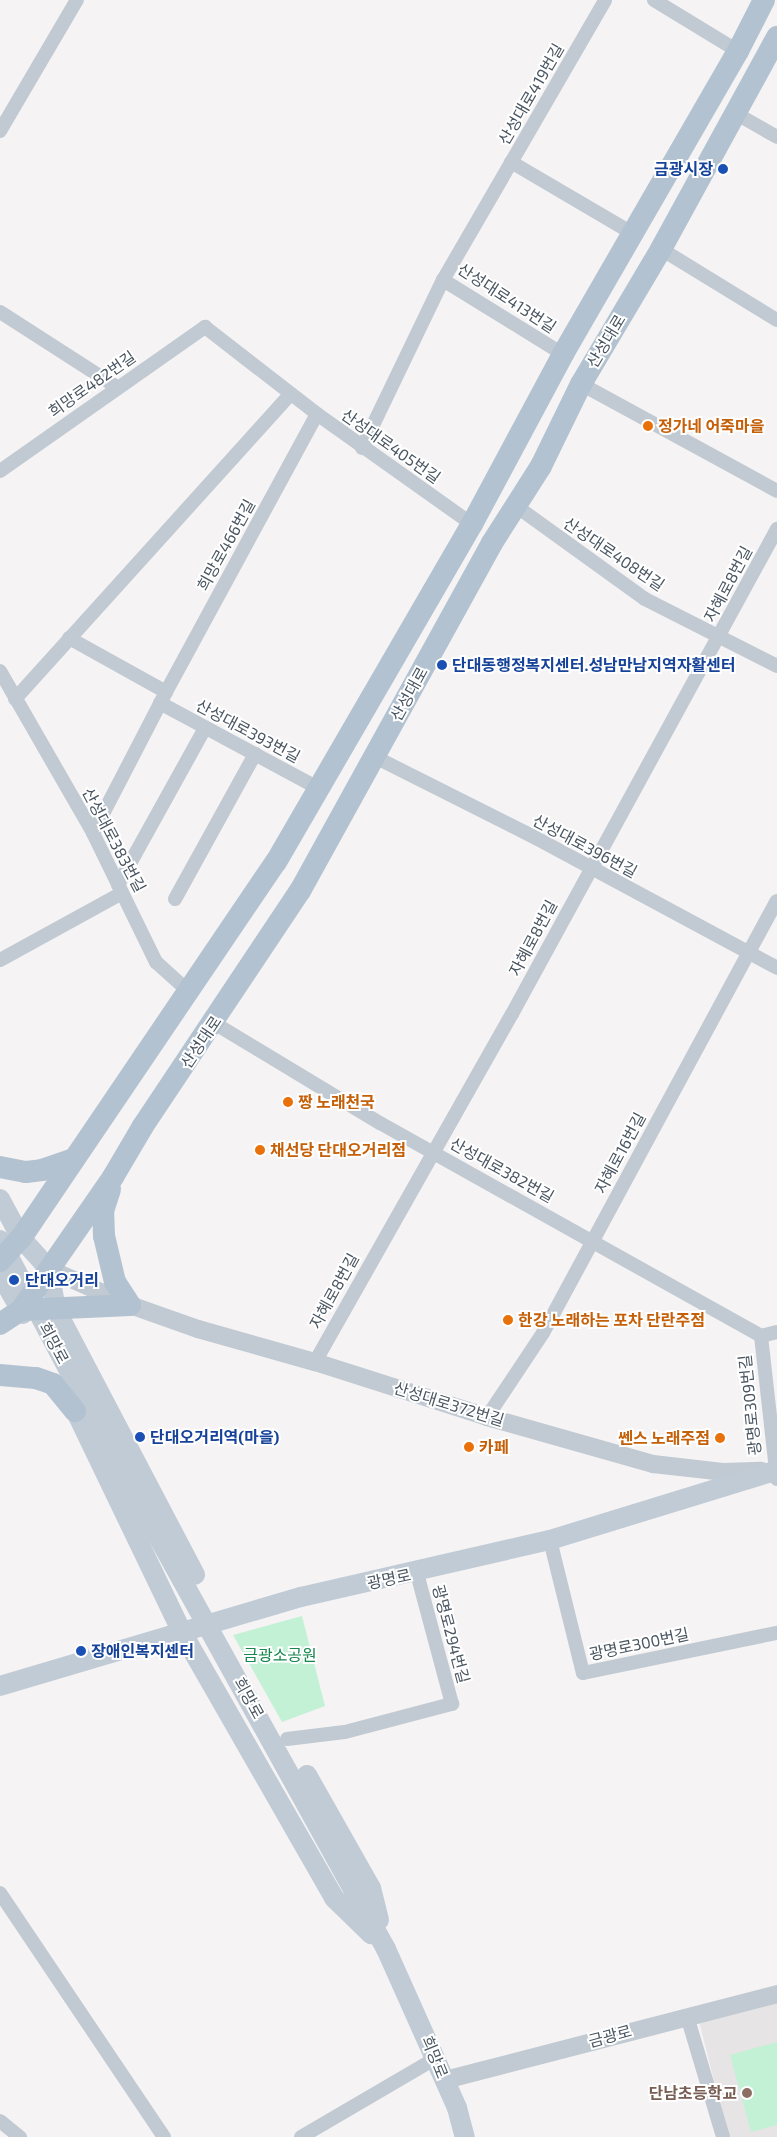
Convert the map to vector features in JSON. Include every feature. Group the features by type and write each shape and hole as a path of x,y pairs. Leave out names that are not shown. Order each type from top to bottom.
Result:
{"main road":[{"name":"산성대로","path":"0,1261 10,1239 74,1159 276,862 320,790 472,524 563,354 738,51 764,0"},
{"name":"산성대로","path":"0,1324 21,1310 113,1176 143,1126 214,1023 300,891 540,466 581,384 661,249 777,37"},
{"path":"0,1167 26,1172 42,1170 74,1159"},
{"path":"21,1310 56,1310 130,1305 115,1282 104,1236 104,1211 113,1176"},
{"path":"0,1199 10,1239 49,1269 56,1310 220,1622 371,1888 386,1949"},
{"name":"희망로","path":"10,1239 131,1488 287,1766 386,1949 436,2058 465,2137"},
{"path":"0,1274 75,1410 183,1634 334,1898 386,1949"},
{"path":"0,1375 36,1378 54,1384 75,1410"},
{"name":"광명로","path":"0,1686 183,1634 302,1597 417,1573 550,1540 776,1473"}],"street":[{"path":"0,131 77,0"},
{"name":"산성대로419번길","path":"605,0 511,162 632,233"},
{"path":"654,0 738,51"},
{"path":"735,113 777,137"},
{"name":"산성대로413번길","path":"511,162 443,280 563,354"},
{"path":"661,249 777,320"},
{"path":"362,448 443,280"},
{"path":"0,312 117,387"},
{"name":"산성대로405번길","path":"205,327 362,448 472,524"},
{"name":"희망로482번길","path":"0,470 205,327"},
{"path":"581,384 777,491"},
{"path":"15,700 291,394"},
{"name":"희망로466번길","path":"93,834 163,698 317,414"},
{"name":"산성대로408번길","path":"516,506 645,599 777,666"},
{"name":"자혜로8번길","path":"314,1362 719,638 777,529"},
{"path":"69,638 163,698"},
{"name":"산성대로383번길","path":"0,671 93,834 156,962 188,990"},
{"name":"산성대로393번길","path":"163,698 206,728 320,790"},
{"path":"0,960 120,889 206,728"},
{"path":"175,899 255,754"},
{"name":"산성대로396번길","path":"375,757 750,951 777,968"},
{"name":"자혜로16번길","path":"487,1417 543,1333 777,901"},
{"name":"산성대로382번길","path":"214,1023 433,1152 760,1336"},
{"name":"산성대로372번길","path":"49,1269 130,1305 487,1417 653,1464 722,1472 776,1473"},
{"path":"760,1336 777,1332"},
{"name":"광명로309번길","path":"760,1336 776,1473"},
{"name":"광명로300번길","path":"550,1540 583,1673 777,1634"},
{"name":"광명로294번길","path":"287,1739 345,1732 452,1704 417,1573"},
{"path":"0,1893 164,2137"},
{"name":"금광로","path":"444,2080 777,1994"},
{"path":"687,2016 723,2137"},
{"path":"301,2137 436,2058"},
{"path":"0,2121 20,2137"}],"shaded area":[{"name":"단남초등학교","path":"777,1994 777,2137 728,2137 697,2013"}],"green space":[{"name":"금광소공원","path":"302,1616 325,1706 282,1722 233,1635"},
{"path":"777,2042 777,2125 751,2132 730,2055"}],"place":[{"name":"금광시장","path":"723,169"},
{"name":"정가네 어죽마을","path":"648,426"},
{"name":"단대동행정복지센터.성남만남지역자활센터","path":"442,665"},
{"name":"짱 노래천국","path":"288,1102"},
{"name":"채선당 단대오거리점","path":"260,1150"},
{"name":"단대오거리","path":"14,1280"},
{"name":"한강 노래하는 포차 단란주점","path":"508,1320"},
{"name":"단대오거리역(마을)","path":"140,1437"},
{"name":"쎈스 노래주점","path":"720,1438"},
{"name":"카페","path":"469,1447"},
{"name":"장애인복지센터","path":"81,1651"},
{"name":"단남초등학교","path":"747,2093"}]}
